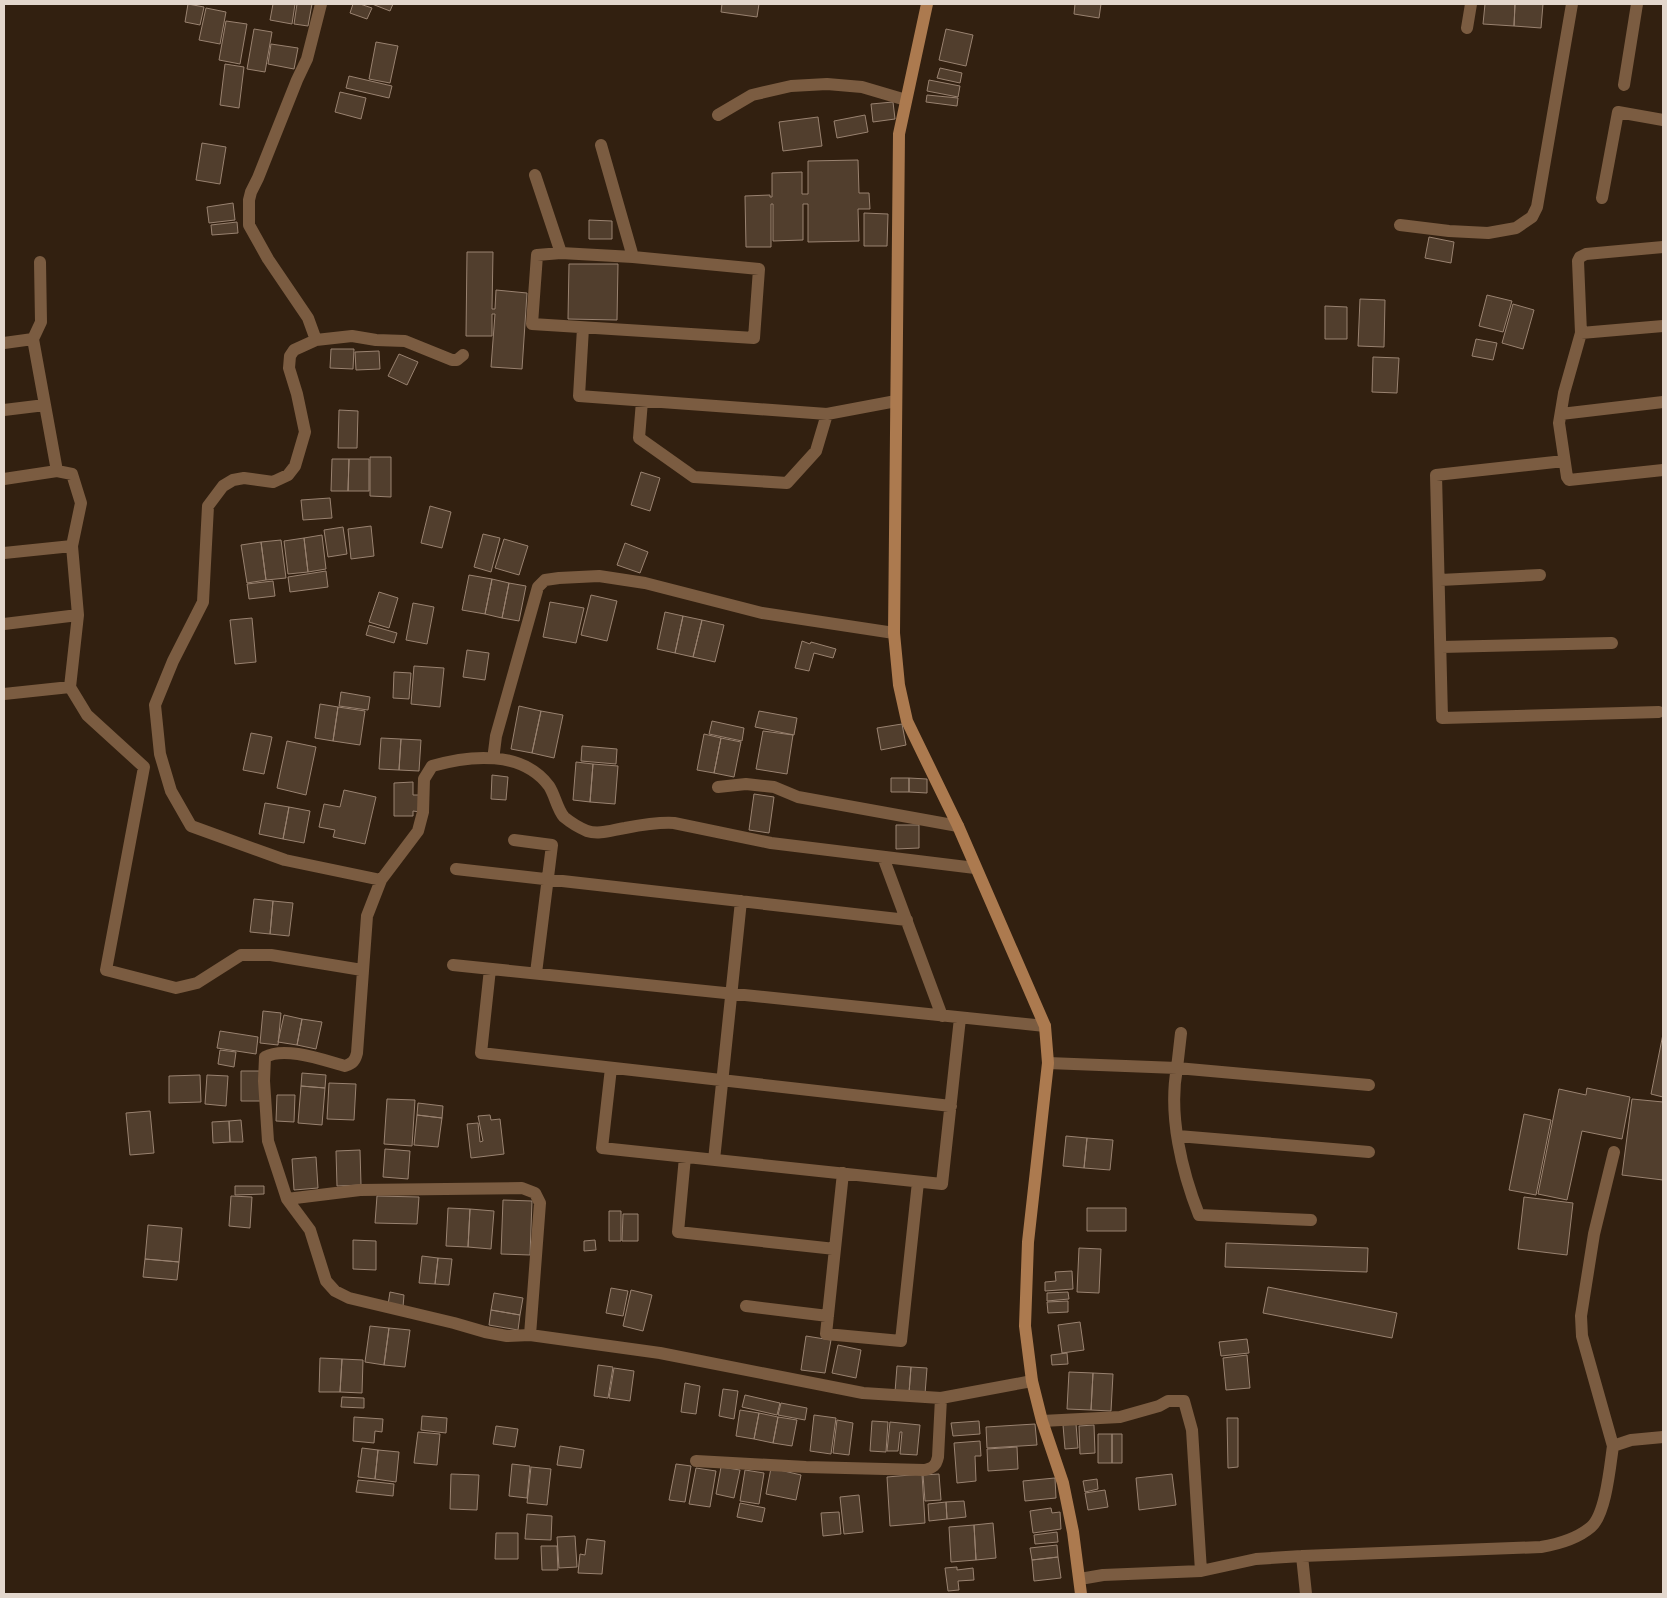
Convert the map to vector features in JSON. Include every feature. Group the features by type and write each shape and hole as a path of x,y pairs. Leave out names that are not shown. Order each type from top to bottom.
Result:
{"street":[{"path":"316,340 308,318 268,259 249,225 248,214 251,192 308,59 321,4"},
{"path":"927,4 900,134 894,633 899,685 907,721 958,826 1045,1026 1048,1063 1028,1242 1025,1326 1032,1381 1042,1421 1063,1483 1073,1532 1081,1594"},
{"path":"1467,28 1471,4"},
{"path":"1400,225 1449,231 1488,233 1516,228 1532,216 1537,207 1572,4"},
{"path":"1624,85 1637,4"},
{"path":"718,115 752,95 791,86 827,84 862,87 906,100"},
{"path":"1602,198 1618,112 1663,120"},
{"path":"601,145 633,257"},
{"path":"535,175 561,253"},
{"path":"1663,247 1586,254 1580,257 1578,261 1581,334 1564,393 1559,423 1567,477 1570,480 1663,470"},
{"path":"561,253 633,257 759,269 754,338 532,324 537,254 561,253"},
{"path":"40,262 41,322 33,340 57,471"},
{"path":"1581,334 1663,326"},
{"path":"583,328 579,396 827,414 896,401"},
{"path":"381,880 285,860 191,826 171,791 160,754 155,705 173,661 203,602 208,506 223,486 233,480 244,478 273,482 288,475 295,466 305,432 289,368 290,356 294,350 316,340 352,336 376,340 405,341 452,360 457,360 463,355"},
{"path":"4,343 33,340"},
{"path":"642,401 639,438 694,477 750,481 788,483 816,451 827,414"},
{"path":"1561,414 1663,402"},
{"path":"4,410 45,405"},
{"path":"1564,461 1436,475 1442,718 1659,712"},
{"path":"4,479 57,471 72,474 81,503 72,546 78,615 70,687 87,715 144,767 106,970 176,988 198,983 241,955 271,955 362,970"},
{"path":"4,553 72,546"},
{"path":"1440,580 1540,575"},
{"path":"494,757 496,736 538,587 545,580 598,576 645,583 762,614 894,633"},
{"path":"4,624 78,615"},
{"path":"1441,646 1612,643"},
{"path":"4,694 70,687"},
{"path":"975,868 771,843 674,823 663,822 594,832 586,830 564,816 550,787 528,767 494,757 446,762 432,766 424,779 423,812 418,831 381,880 367,916 357,1054 352,1064 346,1066 289,1053 272,1053 265,1057 264,1081 268,1141 287,1199 310,1230 326,1280 335,1291 349,1298 486,1332 508,1336 530,1335 660,1353 863,1393 941,1398 1032,1381"},
{"path":"718,788 746,784 774,787 798,797 958,826"},
{"path":"514,840 552,845 536,973"},
{"path":"883,857 942,1016"},
{"path":"456,869 907,920"},
{"path":"714,1160 741,901"},
{"path":"453,965 1045,1026"},
{"path":"490,969 481,1053 951,1106"},
{"path":"611,1068 602,1148 942,1184 960,1018"},
{"path":"1181,1033 1175,1080 1175,1117 1194,1202 1199,1215 1311,1220"},
{"path":"1048,1063 1177,1068 1370,1085"},
{"path":"1178,1136 1369,1152"},
{"path":"1080,1579 1103,1575 1201,1571 1256,1560 1302,1556 1541,1547 1561,1543 1578,1536 1591,1527 1597,1520 1601,1510 1613,1446 1582,1336 1581,1316 1594,1234 1614,1152"},
{"path":"685,1157 678,1232 835,1249"},
{"path":"843,1173 826,1334 901,1342 918,1182"},
{"path":"287,1199 360,1190 522,1188 535,1192 540,1203 530,1335"},
{"path":"746,1306 828,1316"},
{"path":"696,1461 806,1467 924,1470 932,1468 936,1464 938,1457 941,1398"},
{"path":"1042,1421 1120,1417 1159,1406 1168,1401 1184,1401 1192,1430 1201,1571"},
{"path":"1613,1446 1631,1440 1663,1437"},
{"path":"1302,1556 1306,1594"}],"building":[{"path":"188,4 204,7 200,25 185,22"},
{"path":"273,4 295,4 292,24 270,20"},
{"path":"297,4 312,4 308,26 294,24"},
{"path":"353,4 372,8 367,19 350,13"},
{"path":"372,4 393,4 390,11"},
{"path":"722,4 759,4 757,17 721,12"},
{"path":"1075,4 1101,4 1099,18 1074,14"},
{"path":"1485,4 1515,4 1514,26 1483,24"},
{"path":"1515,4 1543,4 1541,28 1514,26"},
{"path":"206,8 226,12 220,44 199,40"},
{"path":"226,21 247,24 240,64 219,60"},
{"path":"254,29 272,32 265,72 247,69"},
{"path":"946,29 973,35 966,66 939,60"},
{"path":"376,42 398,46 390,83 369,79"},
{"path":"271,44 298,48 294,69 268,64"},
{"path":"225,64 244,67 239,108 220,105"},
{"path":"940,68 962,73 960,83 937,78"},
{"path":"349,76 392,86 389,98 346,88"},
{"path":"929,80 960,86 958,97 927,91"},
{"path":"340,92 366,98 361,119 335,112"},
{"path":"927,95 958,98 957,106 926,102"},
{"path":"893,102 895,119 873,122 871,104"},
{"path":"865,115 868,132 837,138 834,121"},
{"path":"818,117 822,146 783,151 779,122"},
{"path":"202,143 226,147 220,184 196,180"},
{"path":"858,160 859,193 869,193 870,209 858,209 859,241 808,242 808,204 803,204 803,240 773,241 773,204 771,204 771,247 746,247 745,196 770,195 772,197 772,173 802,172 802,194 808,194 808,161"},
{"path":"233,203 235,220 209,223 207,207"},
{"path":"864,213 888,214 887,246 864,246"},
{"path":"589,220 612,221 612,239 589,239"},
{"path":"237,222 238,233 212,235 211,225"},
{"path":"1429,237 1454,242 1451,263 1425,258"},
{"path":"467,252 493,252 492,309 495,309 496,290 527,293 522,369 491,367 495,314 492,314 492,336 466,336"},
{"path":"569,264 618,264 617,320 568,319"},
{"path":"1487,295 1512,301 1503,332 1479,326"},
{"path":"1360,299 1385,300 1384,347 1358,346"},
{"path":"1513,304 1534,310 1523,349 1502,343"},
{"path":"1325,306 1347,307 1347,339 1325,339"},
{"path":"1476,339 1497,343 1493,360 1472,356"},
{"path":"331,349 354,349 353,369 330,368"},
{"path":"379,351 380,369 356,370 355,352"},
{"path":"399,354 418,362 407,385 388,376"},
{"path":"1373,357 1399,358 1397,393 1372,392"},
{"path":"339,410 358,411 357,448 338,448"},
{"path":"370,457 391,457 391,497 370,496"},
{"path":"332,459 349,459 348,491 331,491"},
{"path":"349,459 369,459 369,491 348,491"},
{"path":"641,472 660,478 650,511 631,505"},
{"path":"330,498 332,518 303,520 301,500"},
{"path":"430,506 451,512 442,548 421,543"},
{"path":"371,526 374,556 351,559 348,529"},
{"path":"343,527 347,554 328,557 324,530"},
{"path":"483,534 500,538 491,572 474,567"},
{"path":"322,535 326,569 308,572 304,538"},
{"path":"304,538 308,572 288,574 284,541"},
{"path":"504,539 528,546 519,575 495,568"},
{"path":"281,540 286,578 266,580 261,542"},
{"path":"261,542 266,580 247,583 241,545"},
{"path":"625,543 648,552 640,573 617,565"},
{"path":"326,571 328,587 290,592 288,577"},
{"path":"469,575 492,579 485,614 462,610"},
{"path":"492,579 509,583 502,618 485,614"},
{"path":"273,581 275,596 249,599 247,584"},
{"path":"509,583 526,586 519,621 502,618"},
{"path":"379,592 398,598 389,628 369,622"},
{"path":"591,595 617,601 607,641 581,635"},
{"path":"550,602 584,608 576,643 543,637"},
{"path":"413,603 434,607 427,644 406,640"},
{"path":"665,612 683,616 675,653 657,649"},
{"path":"683,616 702,620 693,657 675,653"},
{"path":"252,618 256,662 235,664 230,620"},
{"path":"702,620 724,625 715,662 693,657"},
{"path":"369,625 397,633 394,643 366,635"},
{"path":"802,641 836,649 833,658 814,653 809,671 795,668"},
{"path":"467,650 489,653 485,680 463,677"},
{"path":"414,666 444,668 440,707 411,704"},
{"path":"394,672 411,673 409,699 393,698"},
{"path":"341,692 370,697 368,710 339,706"},
{"path":"320,704 338,707 333,741 315,738"},
{"path":"519,706 541,711 532,753 511,749"},
{"path":"338,707 365,711 360,745 333,741"},
{"path":"541,711 563,715 554,758 532,753"},
{"path":"759,711 797,718 794,735 755,727"},
{"path":"712,721 744,728 742,741 709,734"},
{"path":"902,724 906,745 881,750 877,728"},
{"path":"763,731 793,735 787,774 756,769"},
{"path":"251,733 272,737 264,774 243,770"},
{"path":"704,734 721,738 714,773 697,770"},
{"path":"381,738 401,739 399,770 379,769"},
{"path":"721,738 741,742 734,777 714,773"},
{"path":"401,739 421,740 419,771 399,770"},
{"path":"287,741 316,747 306,795 277,788"},
{"path":"582,746 617,749 616,764 581,761"},
{"path":"576,762 593,764 590,802 573,800"},
{"path":"593,764 618,766 615,804 590,802"},
{"path":"492,775 508,777 506,800 491,799"},
{"path":"891,778 909,778 909,792 891,792"},
{"path":"909,778 927,779 927,793 909,792"},
{"path":"413,782 413,795 420,795 420,812 413,811 413,816 394,816 394,783"},
{"path":"344,790 376,797 365,844 333,837 335,830 319,827 324,804 340,807"},
{"path":"754,794 774,797 769,833 749,830"},
{"path":"265,803 289,807 283,839 259,834"},
{"path":"289,807 310,811 304,843 283,839"},
{"path":"896,825 919,825 919,848 896,849"},
{"path":"254,899 273,901 270,934 250,932"},
{"path":"273,901 293,903 289,936 270,934"},
{"path":"263,1011 281,1013 278,1045 260,1043"},
{"path":"284,1015 302,1019 297,1045 278,1042"},
{"path":"302,1019 322,1022 316,1049 297,1045"},
{"path":"220,1031 258,1037 256,1054 217,1048"},
{"path":"1663,1034 1663,1097 1651,1094"},
{"path":"220,1050 236,1052 234,1067 218,1064"},
{"path":"241,1071 262,1071 261,1101 241,1101"},
{"path":"302,1073 326,1075 325,1088 301,1086"},
{"path":"200,1075 201,1102 169,1103 169,1076"},
{"path":"207,1075 228,1076 226,1106 205,1104"},
{"path":"329,1083 356,1084 354,1120 327,1119"},
{"path":"301,1086 325,1088 322,1125 298,1123"},
{"path":"1587,1088 1630,1097 1622,1139 1582,1131 1567,1200 1538,1194 1559,1089 1586,1095"},
{"path":"277,1095 295,1095 294,1122 276,1121"},
{"path":"387,1099 415,1100 412,1146 384,1144"},
{"path":"1632,1099 1663,1102 1663,1180 1622,1175"},
{"path":"418,1103 443,1106 442,1118 417,1115"},
{"path":"150,1111 154,1153 130,1155 126,1113"},
{"path":"1524,1114 1551,1120 1536,1195 1509,1190"},
{"path":"417,1115 442,1118 438,1147 414,1145"},
{"path":"490,1115 491,1120 500,1119 504,1154 471,1158 467,1124 478,1123 480,1142 483,1141 478,1116"},
{"path":"241,1120 243,1142 230,1142 229,1121"},
{"path":"229,1121 230,1142 213,1143 212,1122"},
{"path":"1066,1136 1087,1138 1084,1168 1063,1166"},
{"path":"1087,1138 1113,1140 1110,1170 1084,1168"},
{"path":"385,1149 410,1151 408,1179 383,1177"},
{"path":"360,1150 361,1185 337,1186 336,1151"},
{"path":"316,1157 318,1188 294,1190 292,1159"},
{"path":"235,1186 264,1186 264,1194 235,1195"},
{"path":"231,1196 252,1197 250,1228 229,1226"},
{"path":"377,1196 419,1197 417,1224 375,1223"},
{"path":"1524,1197 1573,1203 1567,1255 1518,1249"},
{"path":"503,1200 532,1201 530,1255 501,1254"},
{"path":"448,1208 470,1209 468,1247 446,1246"},
{"path":"1087,1208 1126,1208 1126,1231 1087,1231"},
{"path":"470,1209 494,1211 491,1249 468,1247"},
{"path":"609,1211 621,1211 621,1241 609,1241"},
{"path":"623,1214 638,1214 638,1241 622,1241"},
{"path":"148,1225 182,1228 179,1262 145,1259"},
{"path":"353,1240 376,1241 376,1270 353,1269"},
{"path":"595,1240 596,1250 584,1251 584,1241"},
{"path":"1226,1243 1368,1248 1367,1272 1225,1267"},
{"path":"1079,1248 1101,1249 1099,1293 1077,1292"},
{"path":"422,1256 438,1258 435,1284 419,1283"},
{"path":"438,1258 452,1259 449,1285 435,1284"},
{"path":"145,1259 179,1262 177,1280 143,1277"},
{"path":"1072,1271 1073,1289 1045,1291 1045,1282 1056,1281 1055,1272"},
{"path":"1268,1287 1397,1313 1392,1338 1263,1313"},
{"path":"611,1288 628,1291 623,1316 606,1313"},
{"path":"631,1290 652,1295 643,1331 623,1326"},
{"path":"390,1292 404,1295 403,1307 388,1305"},
{"path":"1068,1292 1069,1299 1047,1301 1047,1293"},
{"path":"494,1293 523,1298 520,1315 491,1310"},
{"path":"1068,1301 1068,1312 1048,1313 1047,1302"},
{"path":"491,1310 520,1315 518,1330 489,1325"},
{"path":"1080,1322 1084,1350 1062,1353 1058,1325"},
{"path":"370,1326 389,1328 384,1365 365,1362"},
{"path":"389,1328 410,1330 405,1367 384,1365"},
{"path":"806,1336 831,1340 825,1373 801,1370"},
{"path":"1247,1339 1249,1353 1221,1356 1219,1342"},
{"path":"838,1345 861,1350 856,1378 832,1373"},
{"path":"1067,1353 1068,1364 1052,1365 1051,1355"},
{"path":"1247,1355 1250,1388 1226,1390 1223,1358"},
{"path":"320,1358 342,1359 340,1392 319,1392"},
{"path":"342,1359 363,1360 362,1393 340,1392"},
{"path":"598,1365 613,1367 608,1398 594,1396"},
{"path":"897,1366 911,1367 909,1393 895,1392"},
{"path":"911,1367 927,1368 925,1394 909,1393"},
{"path":"614,1368 634,1371 630,1401 609,1398"},
{"path":"1069,1372 1093,1373 1091,1410 1067,1409"},
{"path":"1093,1373 1113,1374 1111,1411 1091,1410"},
{"path":"685,1383 700,1386 696,1414 681,1412"},
{"path":"723,1389 738,1391 734,1419 719,1416"},
{"path":"745,1395 780,1403 777,1415 742,1407"},
{"path":"342,1397 364,1398 364,1408 341,1407"},
{"path":"781,1403 807,1408 805,1420 778,1415"},
{"path":"740,1410 759,1413 754,1439 736,1436"},
{"path":"759,1413 778,1417 773,1443 754,1439"},
{"path":"814,1415 836,1418 831,1454 810,1451"},
{"path":"422,1416 447,1418 446,1433 421,1430"},
{"path":"354,1417 383,1419 382,1432 375,1431 374,1443 353,1441"},
{"path":"778,1417 797,1420 792,1446 773,1443"},
{"path":"1227,1418 1238,1418 1238,1467 1228,1468"},
{"path":"837,1420 853,1423 849,1455 833,1453"},
{"path":"872,1421 888,1422 886,1452 870,1451"},
{"path":"979,1421 980,1434 953,1436 951,1423"},
{"path":"890,1422 920,1425 917,1455 900,1454 902,1432 900,1432 898,1451 887,1451"},
{"path":"1035,1424 1037,1445 987,1448 986,1427"},
{"path":"1076,1424 1078,1448 1065,1449 1063,1425"},
{"path":"1094,1425 1095,1453 1080,1454 1079,1426"},
{"path":"496,1426 518,1429 515,1447 493,1444"},
{"path":"418,1432 440,1434 437,1465 414,1463"},
{"path":"1098,1434 1112,1434 1112,1463 1098,1463"},
{"path":"1112,1434 1122,1434 1122,1463 1112,1463"},
{"path":"980,1441 981,1456 975,1456 976,1481 957,1483 954,1443"},
{"path":"560,1446 584,1450 581,1468 557,1465"},
{"path":"1017,1447 1018,1469 988,1471 987,1449"},
{"path":"362,1448 378,1450 375,1479 358,1477"},
{"path":"378,1450 399,1452 396,1482 375,1479"},
{"path":"512,1464 530,1466 527,1498 509,1496"},
{"path":"676,1464 691,1466 685,1502 669,1500"},
{"path":"531,1467 551,1469 547,1505 527,1503"},
{"path":"721,1467 740,1470 734,1498 716,1494"},
{"path":"696,1468 716,1471 710,1507 689,1504"},
{"path":"771,1468 801,1475 796,1500 766,1494"},
{"path":"745,1470 764,1473 759,1504 740,1501"},
{"path":"451,1474 479,1475 477,1510 450,1509"},
{"path":"922,1474 925,1523 890,1526 887,1477"},
{"path":"939,1474 941,1500 925,1501 923,1475"},
{"path":"1172,1474 1176,1505 1139,1510 1136,1478"},
{"path":"1055,1478 1056,1498 1025,1501 1023,1481"},
{"path":"1097,1479 1098,1489 1085,1492 1083,1481"},
{"path":"358,1480 394,1484 393,1496 356,1492"},
{"path":"1105,1490 1108,1507 1088,1510 1085,1493"},
{"path":"859,1495 863,1532 844,1534 840,1497"},
{"path":"964,1501 966,1517 947,1519 946,1502"},
{"path":"946,1502 947,1519 929,1521 928,1504"},
{"path":"740,1503 765,1508 762,1522 737,1517"},
{"path":"1051,1508 1052,1513 1060,1512 1061,1529 1033,1533 1030,1511"},
{"path":"839,1512 841,1534 823,1536 821,1513"},
{"path":"527,1514 552,1516 551,1540 525,1539"},
{"path":"993,1523 996,1558 976,1560 974,1525"},
{"path":"974,1525 976,1560 951,1562 949,1527"},
{"path":"1057,1532 1058,1542 1035,1544 1034,1535"},
{"path":"496,1533 518,1533 518,1559 495,1559"},
{"path":"575,1536 577,1567 559,1568 557,1537"},
{"path":"587,1539 605,1541 602,1574 578,1573 580,1554 585,1555"},
{"path":"1057,1545 1058,1557 1032,1560 1030,1548"},
{"path":"541,1546 557,1546 558,1570 542,1570"},
{"path":"1058,1557 1061,1578 1034,1581 1032,1560"},
{"path":"957,1567 957,1570 973,1568 974,1580 958,1581 959,1590 948,1591 945,1568"}]}
